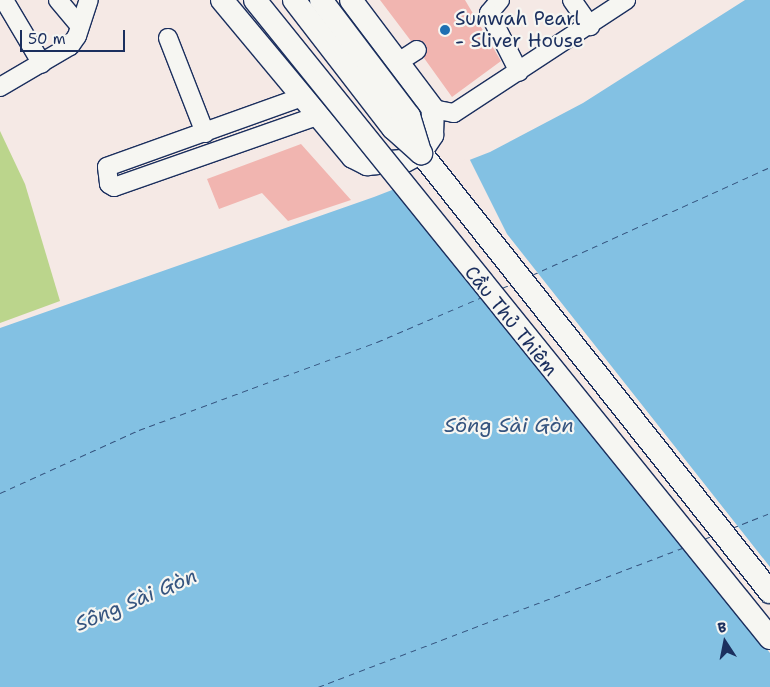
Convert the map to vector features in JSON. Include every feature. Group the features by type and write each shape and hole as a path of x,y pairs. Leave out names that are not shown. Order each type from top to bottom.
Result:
{"main road":[{"path":"222,0 353,157 367,164 386,165 420,153 432,135 434,108 408,55 351,0"},
{"name":"Cầu Thủ Thiêm","path":"255,0 770,638"},
{"name":"Cầu Thủ Thiêm","path":"294,0 393,128 421,153 770,592"},
{"path":"321,0 410,116 421,153"}],"street":[{"path":"4,0 42,64"},
{"path":"58,0 79,25"},
{"path":"0,87 70,46 89,0"},
{"path":"500,0 489,13 519,72"},
{"path":"572,0 590,26"},
{"path":"434,108 454,113 590,26 626,0"},
{"path":"168,38 205,133"},
{"path":"302,97 107,168 105,173 112,187 317,116"},
{"path":"186,139 193,159"}],"green space":[{"path":"0,131 25,184 60,301 0,323"}],"water":[{"name":"Sông Sài Gòn","path":"745,0 770,0 770,687 0,687 0,328 374,197 490,152 583,103"}],"pier":[{"path":"469,158 507,234 770,567 770,653 394,187"}],"building":[{"name":"Sunwah Pearl - Sliver House","path":"380,0 465,0 501,61 452,97 424,58 426,44 411,41"},
{"path":"301,144 351,200 288,221 262,193 219,209 207,179"}],"ferry route":[{"path":"532,275 770,167"},
{"path":"502,288 512,284"},
{"path":"0,493 139,430 377,342 482,297"},
{"path":"732,528 770,513"},
{"path":"704,539 712,536"},
{"path":"318,687 684,547"}],"place":[{"name":"Sunwah Pearl - Sliver House","path":"445,30"}]}
